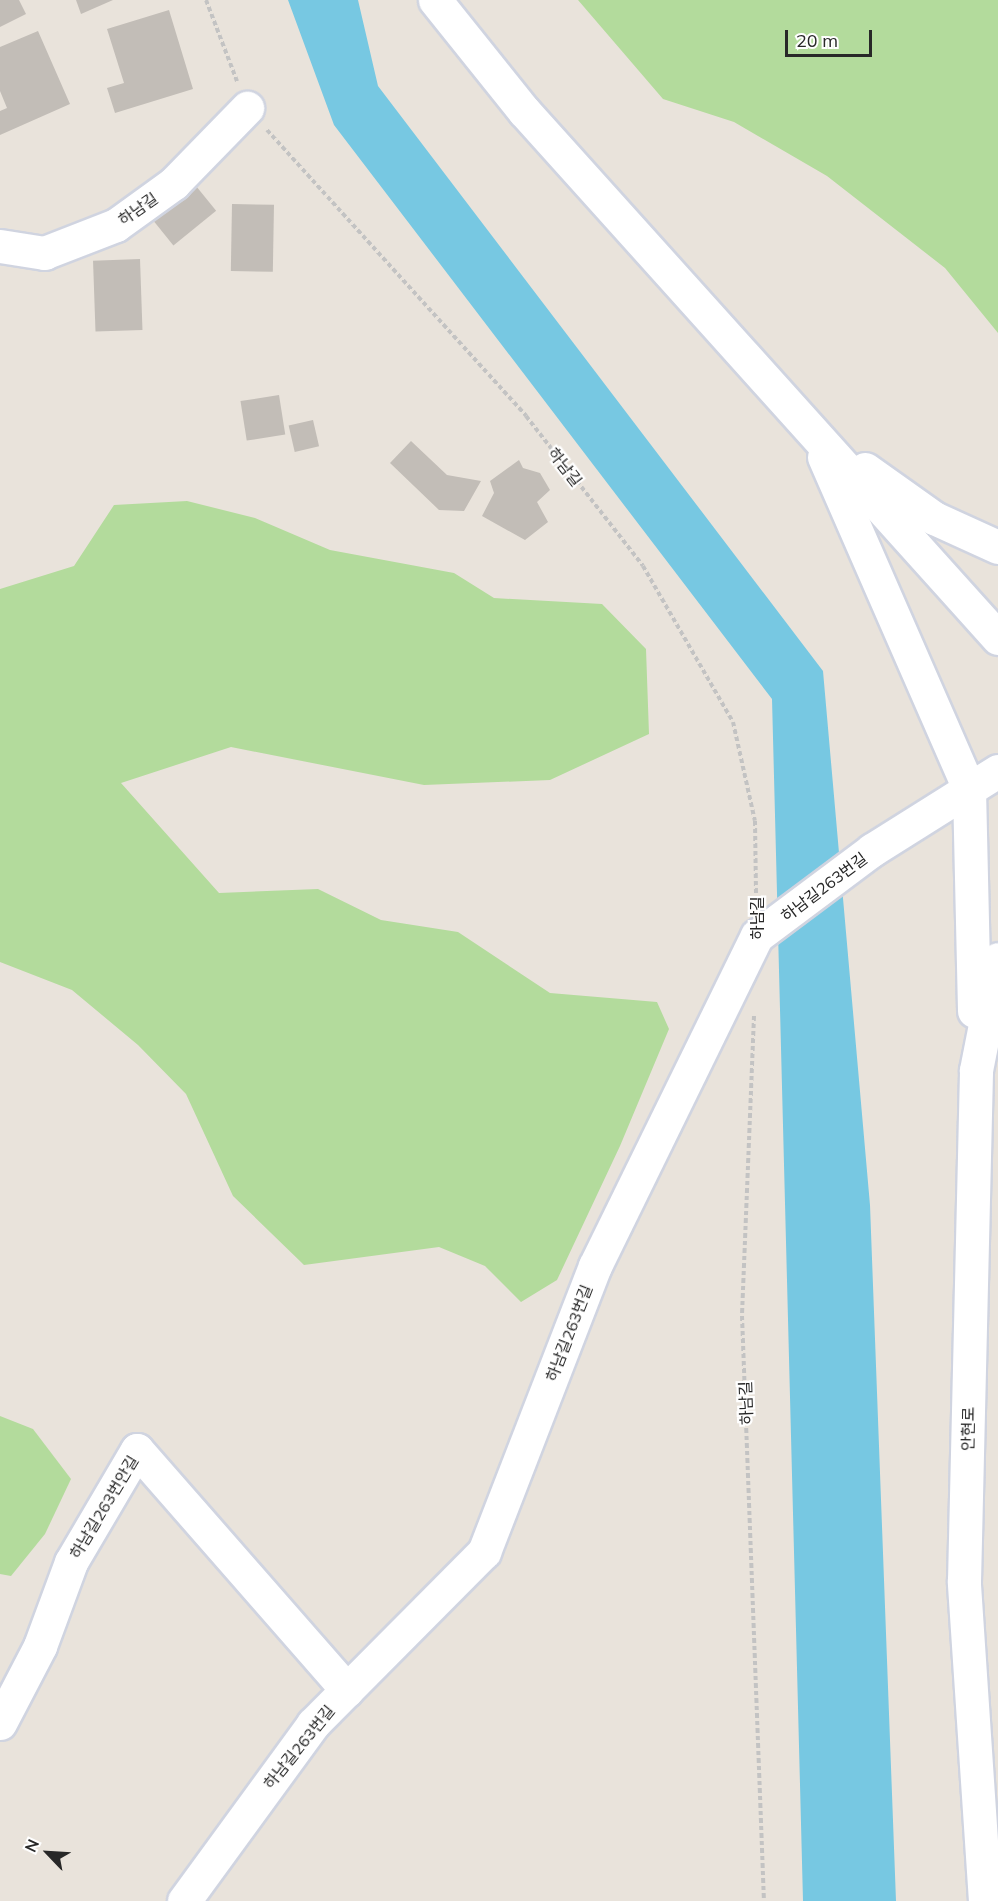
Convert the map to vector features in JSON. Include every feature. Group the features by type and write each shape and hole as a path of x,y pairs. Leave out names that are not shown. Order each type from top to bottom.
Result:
{"street":[{"path":"435,0 524,111 998,638"},
{"name":"하남길","path":"0,246 44,253 116,225 174,183 247,108"},
{"path":"812,431 934,518 998,547"},
{"path":"812,431 969,789 976,1081"},
{"name":"하남길263번길","path":"184,1901 313,1724 484,1552 595,1266 765,931 872,850 998,771"},
{"name":"안현로","path":"985,1901 964,1581 976,1081 998,959"},
{"name":"하남길263번안길","path":"0,1723 40,1646 71,1562 137,1450 347,1690"}],"path":[{"name":"하남길","path":"206,0 247,108 526,417 643,566 733,722 755,821 765,931"},
{"name":"하남길","path":"754,1007 742,1316 764,1901"}],"green space":[{"path":"578,0 998,0 998,333 945,268 827,176 734,122 663,99"},
{"path":"187,501 255,518 330,550 454,573 494,598 602,604 646,649 649,734 550,780 424,785 231,747 121,783 219,893 318,889 381,920 458,932 550,993 657,1002 669,1029 620,1146 557,1280 521,1302 485,1266 439,1247 304,1265 233,1196 186,1094 138,1045 72,990 0,962 0,589 74,566 114,505"},
{"path":"0,1416 33,1429 71,1479 45,1534 11,1576 0,1574"}],"water":[{"path":"288,0 358,0 378,86 823,671 870,1205 896,1901 803,1901 772,699 334,125"}],"building":[{"path":"0,0 19,0 26,14 0,27"},
{"path":"76,0 113,0 81,14"},
{"path":"169,10 193,89 115,113 107,88 124,83 107,29"},
{"path":"38,31 70,104 0,135 0,111 7,108 0,91 0,47"},
{"path":"196,186 216,211 173,245 153,221"},
{"path":"232,204 274,205 273,272 231,271"},
{"path":"140,259 142,330 96,332 93,261"},
{"path":"279,395 285,435 247,441 240,401"},
{"path":"313,420 319,446 295,452 289,426"},
{"path":"411,441 447,475 481,481 464,511 439,510 390,463"},
{"path":"519,460 523,468 540,473 550,490 537,502 548,522 525,540 482,516 494,493 490,481"}]}
